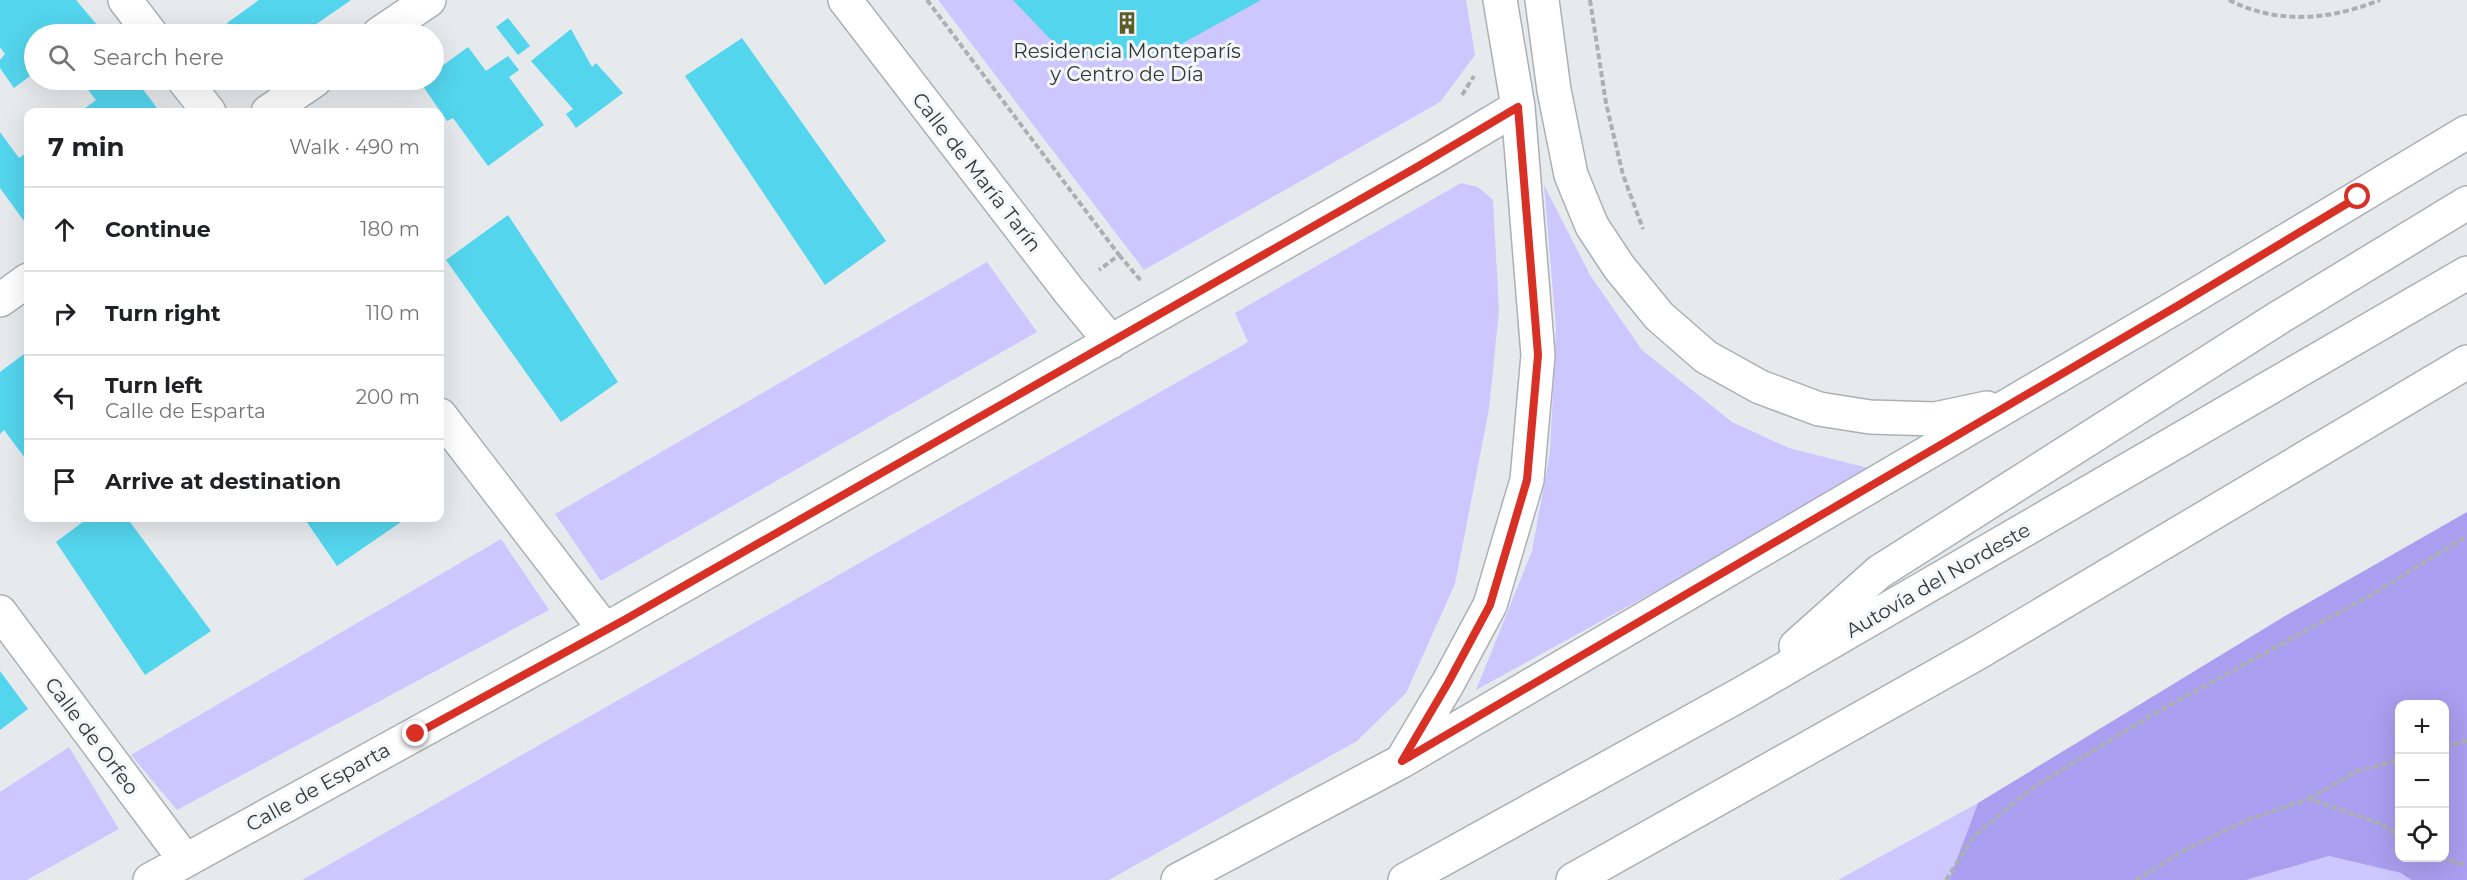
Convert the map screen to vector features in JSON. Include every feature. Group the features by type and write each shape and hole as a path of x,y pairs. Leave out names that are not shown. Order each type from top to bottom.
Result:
{"main road":[{"path":"125,0 143,24"},
{"path":"394,24 429,0"},
{"name":"Calle de María Tarín","path":"845,0 1069,291 1111,342"},
{"path":"1402,761 1490,605 1527,480 1538,355 1518,107 1500,0"},
{"path":"1542,0 1554,90 1571,175 1592,226 1619,267 1659,316 1706,357 1769,391 1819,409 1860,415 1935,418 2012,403"},
{"path":"192,90 206,108"},
{"path":"274,108 300,90"},
{"name":"Calle de Esparta","path":"150,880 605,630 1518,107"},
{"path":"1178,880 1402,761 2012,403 2467,132"},
{"path":"1743,693 1879,572 2275,320 2467,203"},
{"name":"Autovía del Nordeste","path":"1405,880 1743,693 2467,273"},
{"path":"0,300 24,283"},
{"path":"1573,880 1979,652 2467,362"},
{"path":"444,420 605,630"},
{"name":"Calle de Orfeo","path":"0,612 185,860"}],"path":[{"path":"1590,0 1606,103 1618,154 1623,175 1646,238"},
{"path":"2229,0 2249,10 2285,18 2318,17 2380,0"},
{"path":"1456,104 1475,74"},
{"path":"1946,880 1974,836 2034,788 2150,716 2371,595 2467,536"},
{"path":"2449,746 2467,741"},
{"path":"2136,880 2183,851 2247,820 2309,800 2357,771 2395,761"},
{"path":"2309,800 2376,822 2395,832"},
{"path":"2449,860 2467,865"}],"shaded area":[{"path":"938,0 1466,0 1475,55 1440,102 1144,270"},
{"path":"1461,183 1478,187 1493,200 1499,311 1489,409 1455,584 1406,693 1357,741 1109,880 302,880 1248,342 1235,313"},
{"path":"1544,185 1590,275 1642,350 1732,422 1789,448 1876,470 1476,690 1532,551 1550,452 1556,329"},
{"path":"987,262 1037,332 601,581 555,514"},
{"path":"2467,512 2467,880 2411,880 2401,873 2329,856 2246,880 1949,880 1978,803 2285,616"},
{"path":"501,539 549,610 177,810 131,755"},
{"path":"69,747 119,829 27,880 0,880 0,792"},
{"path":"1978,803 1949,880 1838,880"},
{"path":"2329,856 2401,873 2411,880 2246,880"}],"building":[{"path":"0,0 76,0 96,24 24,24 24,80 14,88 0,68 0,60 5,54 0,47"},
{"path":"259,0 351,0 316,24 227,23"},
{"name":"Residencia Monteparís y Centro de Día","path":"1013,0 1261,0 1156,58 1093,58 1052,41"},
{"path":"508,18 530,46 518,55 496,27"},
{"path":"571,29 592,67 596,63 623,93 576,128 566,114 573,109 531,61"},
{"path":"742,38 886,241 825,285 685,76"},
{"path":"468,47 486,71 508,56 519,70 509,77 544,125 488,166 453,118 447,121 444,117 444,108 438,108 426,90 444,90 444,65"},
{"path":"88,90 144,90 157,108 85,108 96,100"},
{"path":"0,132 19,158 24,155 24,221 0,188"},
{"path":"508,215 618,382 561,422 446,260"},
{"path":"24,354 24,457 4,430 0,434 0,372"},
{"path":"83,522 130,522 211,631 145,675 56,542"},
{"path":"307,522 401,522 337,566"},
{"path":"0,671 28,709 0,730"}],"place":[{"name":"Residencia Monteparís y Centro de Día","path":"1127,23"}],"route":[{"path":"416,734 626,619 1518,107 1538,355 1527,480 1490,605 1402,761 2179,305 2358,197"}]}
